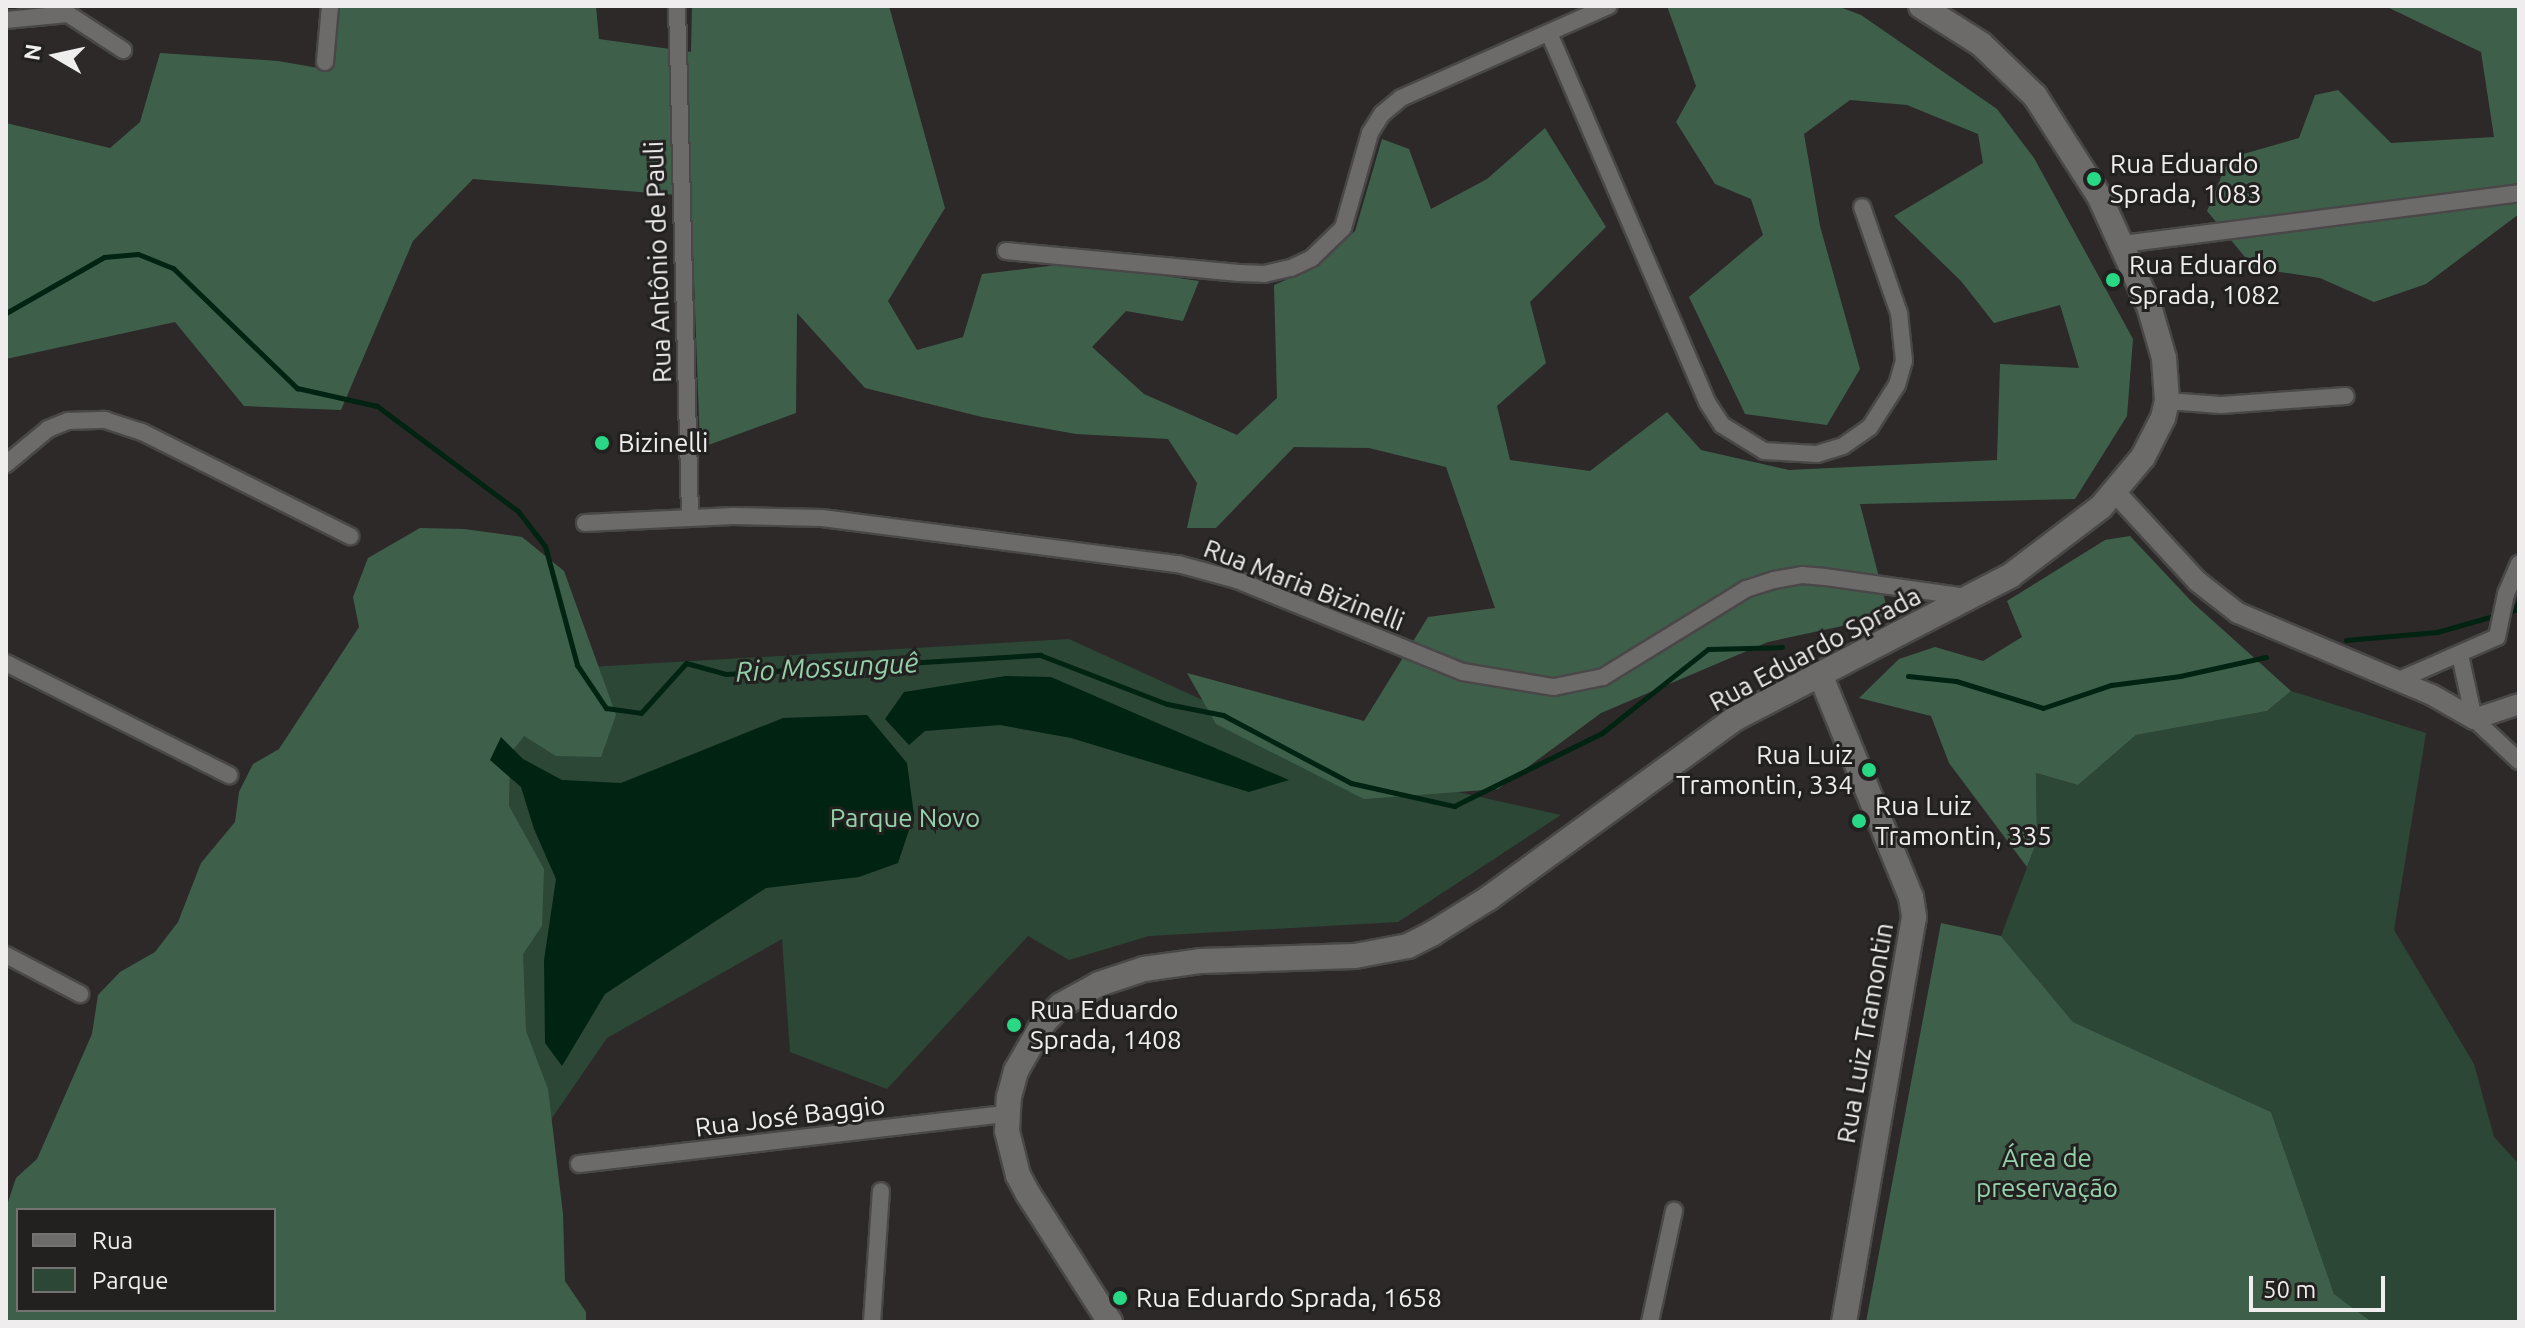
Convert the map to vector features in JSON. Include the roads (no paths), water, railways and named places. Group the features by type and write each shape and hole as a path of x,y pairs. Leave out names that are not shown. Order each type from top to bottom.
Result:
{"main road":[{"name":"Rua Eduardo Sprada","path":"1110,1322 1018,1175 1007,1114 1016,1071 1044,1022 1079,994 1124,974 1175,964 1355,956 1408,946 1480,904 1736,718 1973,598 2044,553 2115,492 2143,457 2163,418 2167,382 2157,333 2123,244 2078,158 2035,96 1981,44 1921,6"},
{"name":"Rua Luiz Tramontin","path":"1820,674 1911,897 1914,917 1844,1322"}],"street":[{"path":"325,62 330,6"},
{"name":"Rua Antônio de Pauli","path":"677,6 690,517"},
{"path":"1006,251 1239,273 1264,274 1291,268 1312,258 1343,228 1370,133 1382,114 1401,98 1609,6"},
{"path":"6,20 68,14 123,50"},
{"path":"1549,33 1707,402 1722,425 1764,451 1817,454 1843,446 1870,427 1897,385 1904,361 1899,313 1862,207"},
{"path":"2123,244 2519,193"},
{"path":"2167,401 2221,405 2346,396"},
{"path":"6,464 48,429 68,421 105,420 142,432 350,536"},
{"path":"2115,492 2197,581 2238,613 2399,680 2474,719 2519,761"},
{"name":"Rua Maria Bizinelli","path":"585,523 690,517 822,518 1178,564 1237,580 1463,672 1554,687 1603,677 1746,589 1774,580 1802,575 1825,577 1973,598"},
{"path":"2399,680 2494,640 2519,564"},
{"path":"2460,655 2474,719"},
{"path":"6,663 229,775"},
{"path":"2474,719 2519,704"},
{"path":"6,955 80,994"},
{"name":"Rua José Baggio","path":"579,1164 1007,1114"},
{"path":"872,1322 881,1191"},
{"path":"1650,1322 1674,1211"}],"waterway":[{"name":"Rio Mossunguê","path":"6,313 104,257 138,254 173,268 297,388 377,406 518,511 545,546 577,665 606,708 641,713 686,663 726,674 1040,655 1167,704 1223,715 1351,783 1454,806 1602,733 1708,649 1782,647"},
{"name":"Rio Mossunguê","path":"2346,640 2437,632 2514,610 2519,601"},
{"name":"Rio Mossunguê","path":"1908,676 1956,681 2043,708 2111,685 2180,676 2266,657"}],"place":[{"name":"Rua Eduardo Sprada, 1083","path":"2094,179"},
{"name":"Rua Eduardo Sprada, 1082","path":"2113,280"},
{"name":"Bizinelli","path":"602,443"},
{"name":"Rua Luiz Tramontin, 334","path":"1869,770"},
{"name":"Rua Luiz Tramontin, 335","path":"1859,821"},
{"name":"Rua Eduardo Sprada, 1408","path":"1014,1025"},
{"name":"Rua Eduardo Sprada, 1658","path":"1120,1298"}],"park label":[{"name":"Parque Novo","path":"905,818"},
{"name":"Área de preservação","path":"2047,1173"}]}
